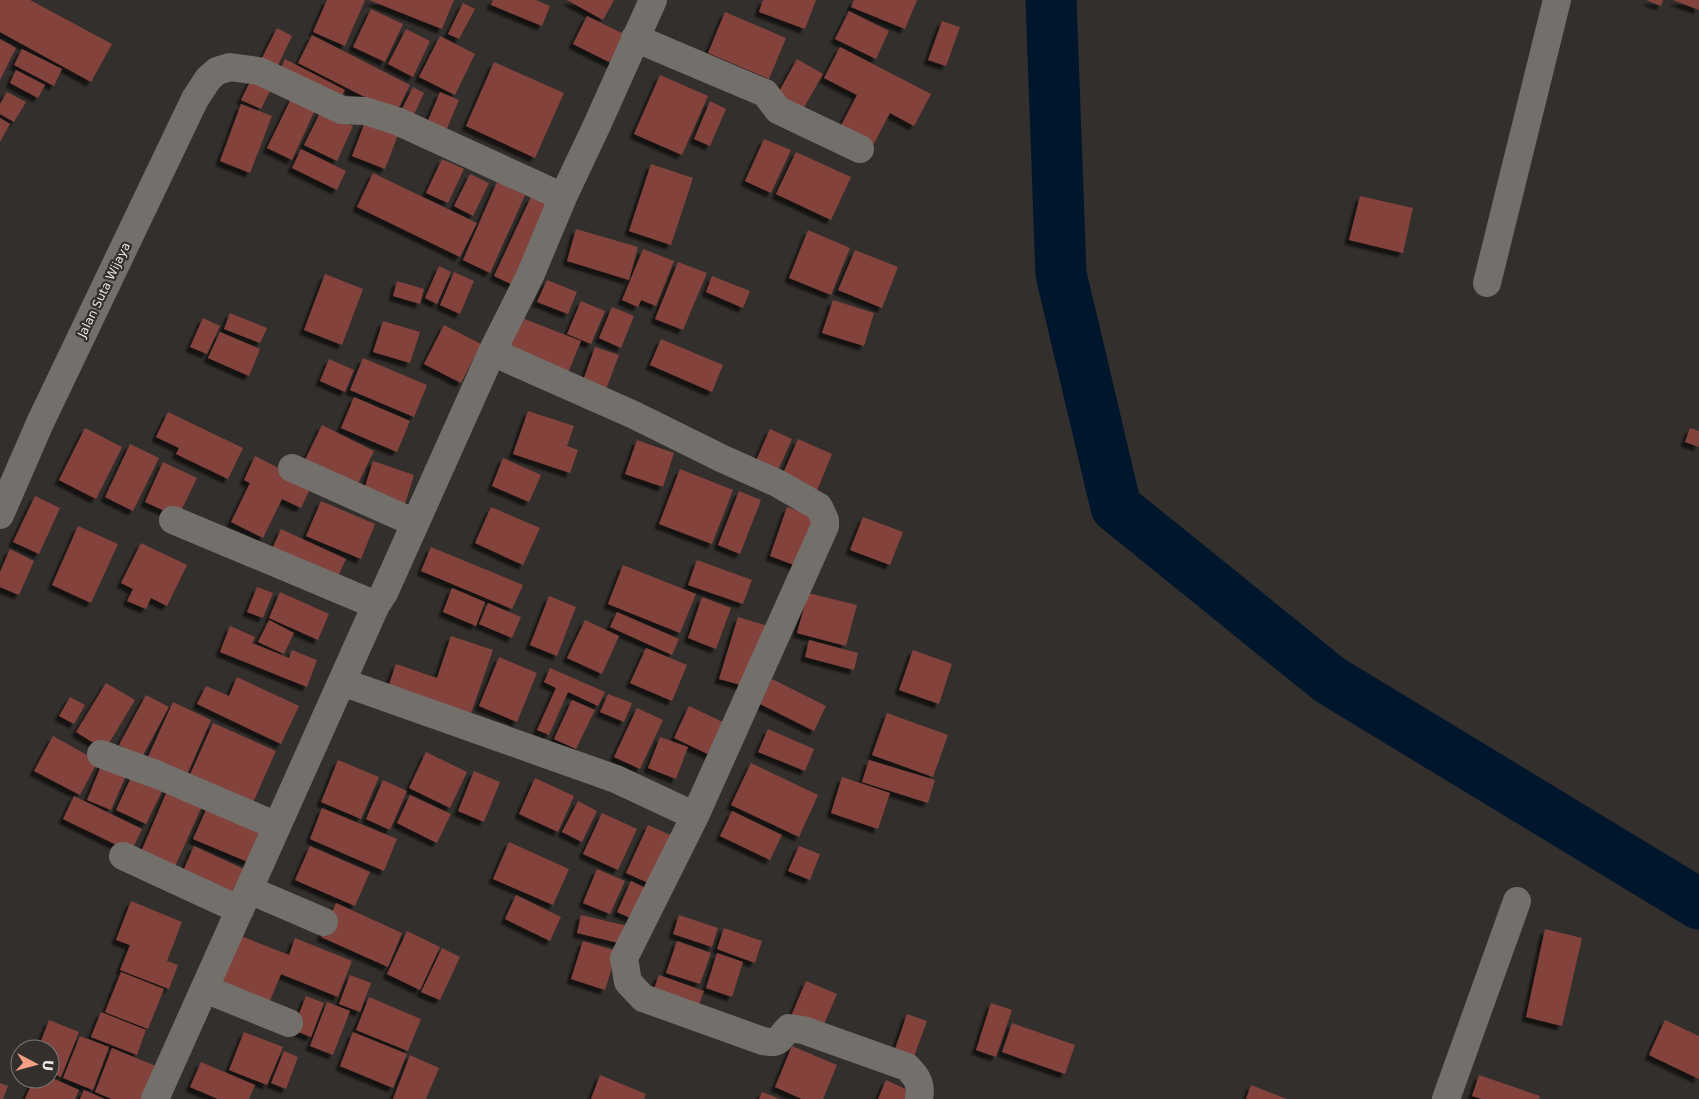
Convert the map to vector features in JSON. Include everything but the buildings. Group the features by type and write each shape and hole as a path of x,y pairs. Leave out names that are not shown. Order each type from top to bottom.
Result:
{"street":[{"path":"156,1099 376,605 384,593 492,352 530,276 563,198 653,0"},
{"path":"1487,283 1557,0"},
{"path":"635,38 764,93 778,110 860,149"},
{"name":"Jalan Suta Wijaya","path":"0,515 40,423 195,99 216,70 230,67 259,71 342,110 366,111 397,121 563,198"},
{"path":"492,352 634,415 777,484 819,507 825,520 825,526 695,816 624,958 628,982 643,998 763,1041 773,1043 778,1041 789,1028 794,1028 907,1067 920,1084 919,1099"},
{"path":"292,468 415,523"},
{"path":"173,520 376,605"},
{"path":"342,682 616,779 695,816"},
{"path":"102,754 158,775 277,826"},
{"path":"122,856 245,900 324,922"},
{"path":"1446,1099 1517,902"},
{"path":"204,989 289,1024"}],"waterway":[{"path":"1051,0 1061,274 1116,507 1330,680 1699,904"}]}
